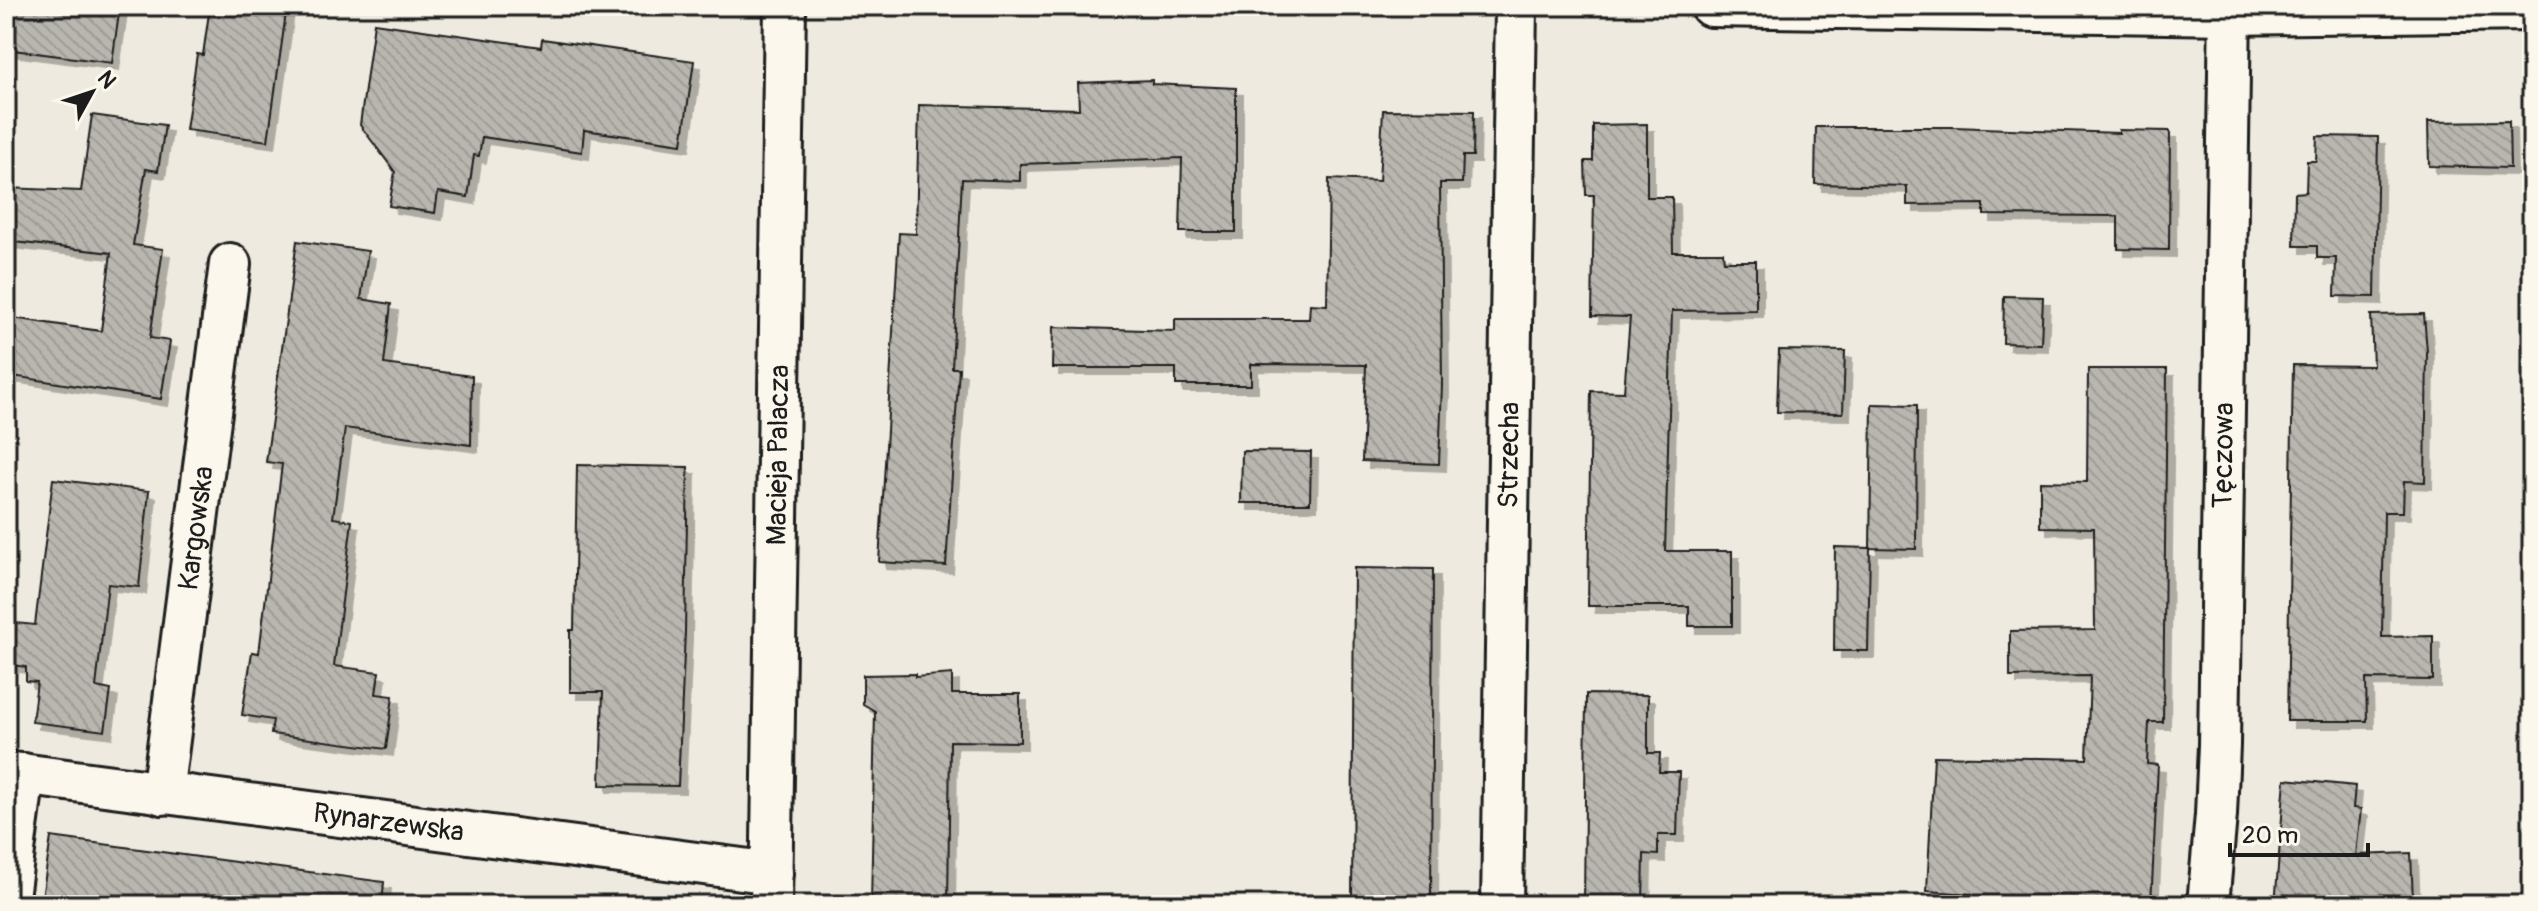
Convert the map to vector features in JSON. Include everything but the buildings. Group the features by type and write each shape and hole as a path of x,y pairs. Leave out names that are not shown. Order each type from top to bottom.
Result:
{"street":[{"name":"Macieja Palacza","path":"772,889 785,6"},
{"name":"Strzecha","path":"1502,905 1516,6"},
{"path":"1711,6 2532,10"},
{"name":"Tęczowa","path":"2208,905 2219,745 2230,10"},
{"name":"Kargowska","path":"162,794 230,264"},
{"name":"Rynarzewska","path":"15,773 772,889"},
{"path":"7,905 15,773"}]}
